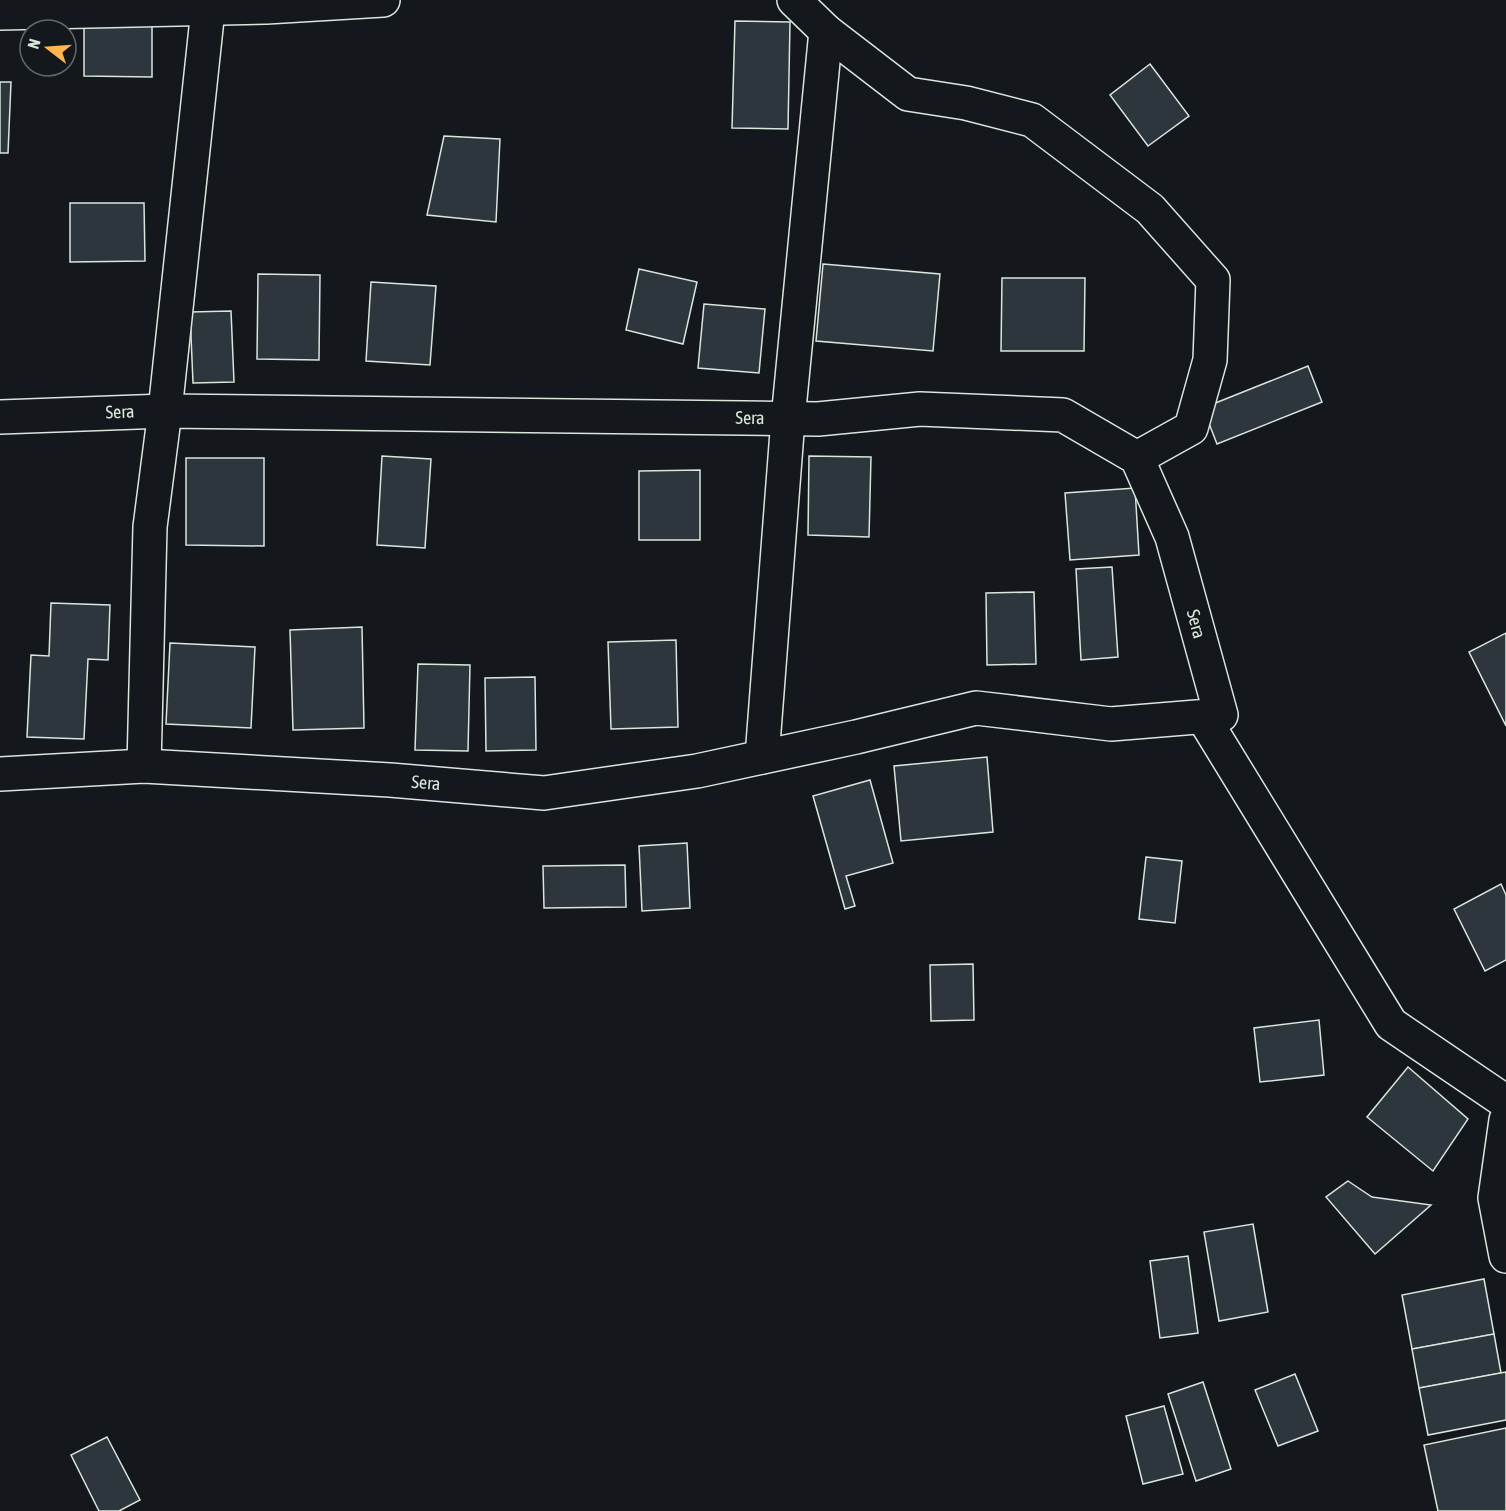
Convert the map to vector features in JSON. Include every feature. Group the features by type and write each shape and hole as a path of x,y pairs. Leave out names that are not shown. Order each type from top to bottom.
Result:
{"street":[{"path":"0,13 208,4 383,0"},
{"path":"794,0 826,31 908,94 966,102 1032,120 1150,209 1213,280 1210,360 1191,428 1137,458"},
{"path":"144,766 150,527 165,411 208,4"},
{"path":"762,757 788,419 826,31"},
{"name":"Sera","path":"0,417 165,411 818,419 920,409 1063,415 1137,458 1172,537 1221,715 1111,724 976,708 697,771 544,793 390,780 144,766 0,774"},
{"path":"1203,717 1391,1024 1506,1102"},
{"path":"1506,1120 1495,1198 1506,1256"}],"building":[{"path":"735,21 790,22 788,129 732,128"},
{"path":"84,24 152,25 152,77 84,76"},
{"path":"1150,64 1189,116 1148,146 1110,95"},
{"path":"0,82 11,82 8,153 0,153"},
{"path":"444,136 500,139 496,222 427,215"},
{"path":"70,203 144,203 145,261 70,262"},
{"path":"823,264 940,274 933,351 816,341"},
{"path":"639,269 697,282 683,344 626,330"},
{"path":"258,274 320,275 319,360 257,359"},
{"path":"1002,278 1085,278 1084,351 1001,351"},
{"path":"371,282 436,286 430,365 366,361"},
{"path":"704,304 765,309 759,373 698,368"},
{"path":"231,311 234,382 193,383 190,312"},
{"path":"1308,366 1322,402 1217,444 1203,408"},
{"path":"382,456 431,459 425,548 377,545"},
{"path":"809,456 871,457 869,537 808,535"},
{"path":"186,458 264,458 264,546 186,545"},
{"path":"700,470 700,540 639,540 639,471"},
{"path":"1135,488 1139,555 1070,560 1065,493"},
{"path":"1112,567 1118,657 1081,660 1076,569"},
{"path":"1034,592 1036,664 987,665 986,593"},
{"path":"51,603 110,605 108,660 88,659 84,739 27,737 31,655 49,656"},
{"path":"362,627 364,728 293,730 290,630"},
{"path":"1506,633 1506,726 1469,652"},
{"path":"676,640 678,727 611,729 608,642"},
{"path":"170,643 255,647 251,728 166,724"},
{"path":"418,664 470,665 468,751 415,750"},
{"path":"535,677 536,750 486,751 485,678"},
{"path":"987,757 993,832 901,841 894,766"},
{"path":"870,780 893,863 846,876 855,906 845,909 813,796"},
{"path":"687,843 690,908 642,911 639,846"},
{"path":"1146,857 1182,861 1175,923 1139,919"},
{"path":"625,865 626,907 544,908 543,866"},
{"path":"1501,884 1506,895 1506,960 1485,971 1454,909"},
{"path":"973,964 974,1020 931,1021 930,965"},
{"path":"1319,1020 1324,1075 1260,1082 1254,1028"},
{"path":"1408,1067 1468,1119 1433,1171 1367,1117"},
{"path":"1348,1181 1372,1197 1431,1205 1375,1254 1326,1197"},
{"path":"1253,1224 1268,1312 1219,1321 1204,1232"},
{"path":"1188,1256 1198,1333 1160,1338 1150,1261"},
{"path":"1484,1279 1494,1334 1412,1349 1402,1295"},
{"path":"1494,1334 1501,1373 1419,1388 1412,1349"},
{"path":"1506,1372 1506,1420 1428,1435 1419,1388"},
{"path":"1295,1374 1318,1431 1278,1446 1255,1390"},
{"path":"1203,1382 1231,1469 1196,1481 1168,1394"},
{"path":"1164,1406 1183,1474 1143,1484 1126,1416"},
{"path":"1506,1428 1506,1511 1438,1511 1424,1445"},
{"path":"107,1437 140,1500 119,1511 99,1511 71,1455"}]}
